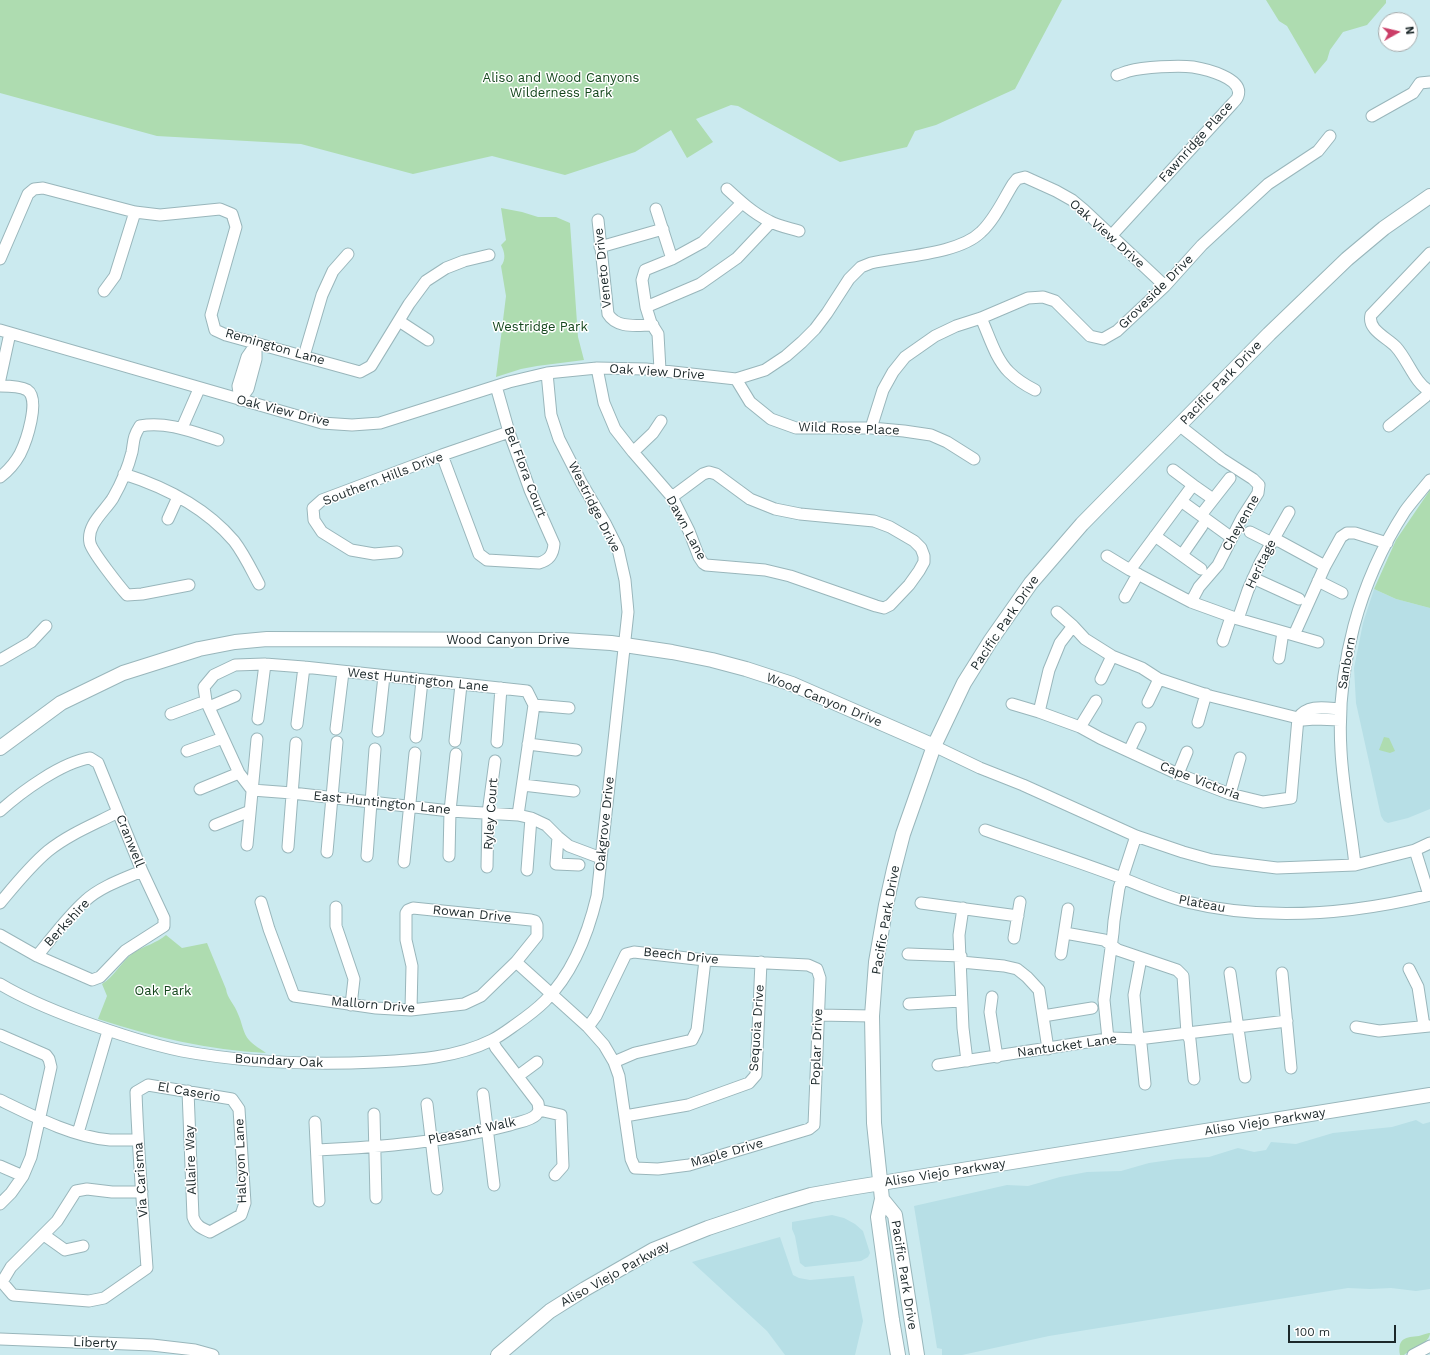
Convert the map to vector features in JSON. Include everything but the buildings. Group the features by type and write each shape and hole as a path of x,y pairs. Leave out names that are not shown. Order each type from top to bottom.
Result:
{"main road":[{"name":"Pacific Park Drive","path":"897,1349 878,1217 882,1199 874,1123 872,1016 876,962 894,870 903,834 934,746 964,683 991,640 1030,583 1082,524 1269,334 1347,258 1384,228 1430,196"},
{"name":"Wood Canyon Drive","path":"0,748 61,703 123,673 199,649 236,642 267,639 562,640 624,645 672,652 712,660 792,684 934,746"},
{"name":"Aliso Viejo Parkway","path":"498,1355 550,1311 653,1250 701,1230 777,1205 811,1196 881,1183 1430,1095"},
{"name":"Pacific Park Drive","path":"882,1199 895,1215 917,1355"},
{"path":"897,1349 904,1348 908,1355"}],"street":[{"name":"Fawnridge Place","path":"1111,236 1238,96 1238,89 1234,82 1226,77 1193,67 1164,67 1129,71 1117,75"},
{"path":"1372,116 1413,93 1420,83 1430,82"},
{"name":"Groveside Drive","path":"871,428 883,390 893,372 905,357 934,336 956,326 981,318 1028,298 1043,296 1055,301 1090,336 1103,339 1117,331 1165,286 1202,246 1262,189 1318,150 1330,136"},
{"name":"Oak View Drive","path":"5,332 199,389 322,423 352,425 380,423 496,386 547,373 597,368 660,370 736,379 765,370 786,356 802,342 815,329 849,279 861,267 881,260 947,249 962,245 977,236 991,220 1017,179 1025,177 1056,191 1084,210 1165,286"},
{"name":"Remington Lane","path":"0,259 28,194 34,189 43,188 135,212 160,215 220,209 232,214 236,227 211,315 215,330 256,344 360,372 371,366 409,304 426,281 446,268 464,261 489,255"},
{"path":"727,189 742,204 758,215 771,222 799,231"},
{"path":"660,370 658,334 646,307 642,280 645,270 672,259 703,242 742,204"},
{"path":"656,209 672,259"},
{"path":"104,291 115,276 135,212"},
{"name":"Veneto Drive","path":"598,220 608,314 611,319 619,325 653,325"},
{"path":"646,307 700,284 737,258 771,222"},
{"path":"600,247 663,229"},
{"path":"304,356 322,295 333,271 348,254"},
{"path":"1388,426 1425,397 1430,391 1425,389 1419,382 1406,360 1396,347 1374,329 1370,320 1372,315 1430,254"},
{"path":"981,318 1001,361 1008,371 1019,381 1035,390"},
{"path":"399,321 428,340"},
{"path":"0,379 5,332"},
{"path":"240,400 248,389 249,367 256,359 256,344"},
{"name":"Dawn Lane","path":"597,368 604,403 615,430 672,497 689,531 699,557 706,565 766,570 790,576 884,608 890,605 899,596 924,562 924,556 921,548 914,541 874,521 800,514 775,510 750,498 716,474 709,472 703,474 672,497"},
{"name":"Westridge Drive","path":"547,373 551,415 559,440 618,549 625,580 628,612 624,645"},
{"name":"Wild Rose Place","path":"736,379 750,402 771,419 784,424 796,428 871,428 931,434 974,459"},
{"path":"0,386 15,387 27,391 32,396 34,403 27,436 20,454 8,471 0,477"},
{"name":"Bel Flora Court","path":"442,455 479,554 487,560 539,563 546,561 553,552 554,544 530,490 509,432 496,386"},
{"path":"182,428 199,389"},
{"path":"633,452 653,433 661,421"},
{"path":"189,585 142,594 127,595 90,544 89,534 96,520 112,499 124,474 132,452 134,435 140,426 148,425 182,428 218,440"},
{"name":"Cheyenne","path":"1180,426 1222,459 1253,479 1259,485 1258,493 1242,518 1218,565 1199,587 1191,602"},
{"name":"Southern Hills Drive","path":"397,552 374,554 351,550 322,532 314,520 313,508 322,500 442,455 509,432"},
{"path":"1173,470 1213,499"},
{"path":"124,474 143,480 178,497 200,510 234,541 246,559 259,584"},
{"path":"1182,555 1213,499 1230,478"},
{"name":"Sanborn","path":"1355,865 1343,774 1340,715 1347,656 1357,614 1367,585 1387,543 1406,511 1430,480"},
{"path":"1125,597 1134,572 1155,536 1193,485"},
{"path":"168,519 178,497"},
{"path":"1181,501 1201,521 1232,538"},
{"name":"Heritage","path":"1223,641 1260,562 1289,512"},
{"path":"1250,532 1268,541 1279,541 1325,566"},
{"path":"1279,658 1289,633 1341,537 1347,533 1355,533 1387,543"},
{"path":"1155,536 1201,569"},
{"path":"1107,556 1191,602 1235,618 1318,642"},
{"path":"1253,578 1299,599"},
{"path":"1318,581 1342,593"},
{"path":"1057,612 1085,639 1112,656 1142,668 1159,679 1206,694 1298,718 1302,712 1314,708 1340,715"},
{"path":"0,660 31,642 46,626"},
{"path":"1039,712 1049,670 1060,644 1073,626"},
{"name":"Oakgrove Drive","path":"551,993 565,975 585,937 597,896 624,645"},
{"path":"1101,679 1112,656"},
{"path":"258,719 265,664"},
{"name":"West Huntington Lane","path":"207,704 204,687 214,675 235,665 265,664 501,688 527,692 534,705"},
{"path":"297,724 304,667"},
{"path":"336,729 343,672"},
{"path":"378,731 384,676"},
{"path":"1148,702 1159,679"},
{"path":"416,737 422,681"},
{"path":"455,741 461,685"},
{"path":"497,742 501,688"},
{"path":"1198,722 1206,694"},
{"path":"172,714 234,696"},
{"path":"1080,727 1096,701"},
{"path":"207,704 239,773 252,790"},
{"name":"Cape Victoria","path":"1012,704 1080,727 1100,738 1178,774 1230,794 1263,802 1291,798 1298,718"},
{"path":"518,815 534,705 569,708"},
{"path":"1129,751 1140,728"},
{"path":"187,752 223,738"},
{"path":"247,845 257,739"},
{"path":"327,852 337,742"},
{"path":"288,847 296,743"},
{"path":"528,744 576,750"},
{"name":"Wood Canyon Drive","path":"934,746 980,768 1023,785 1136,836 1212,860 1277,868 1355,865 1415,850 1430,843"},
{"path":"367,856 375,749"},
{"path":"1178,774 1187,752"},
{"path":"404,862 415,753"},
{"path":"449,856 450,811 456,754"},
{"name":"Cranwell","path":"0,811 46,777 71,764 90,758 98,763 142,871 164,918 164,926 125,951 100,977 92,980 37,956"},
{"path":"1230,794 1240,758"},
{"name":"Ryley Court","path":"487,867 488,813 495,761"},
{"path":"200,788 239,773"},
{"path":"522,785 574,791"},
{"name":"East Huntington Lane","path":"252,790 332,797 450,811 518,815 531,818 546,825 569,846 601,858"},
{"path":"215,825 250,811"},
{"path":"0,903 35,863 50,850 80,830 118,812"},
{"path":"527,870 531,818"},
{"name":"Plateau","path":"985,830 1122,878 1162,894 1188,902 1210,906 1252,912 1295,914 1341,911 1388,904 1430,895"},
{"path":"1108,1039 1104,1000 1112,946 1118,888 1136,836"},
{"path":"558,837 556,864 579,865"},
{"path":"1415,850 1430,895"},
{"name":"Berkshire","path":"37,956 71,915 86,900 104,888 142,871"},
{"name":"Mallorn Drive","path":"261,902 269,929 294,996 351,1005 412,1010 464,1004 481,996 516,962 537,936 537,925"},
{"path":"1014,938 1020,902"},
{"path":"921,903 1018,916"},
{"path":"336,907 336,926 354,979 351,1005"},
{"name":"Rowan Drive","path":"412,1010 412,966 406,940 406,913 408,910 413,908 531,920 536,921 537,925"},
{"path":"963,908 959,935 963,1028 968,1061"},
{"path":"1061,954 1068,909"},
{"path":"1065,933 1104,940 1118,950 1177,970 1183,976 1187,1033 1190,1040 1194,1079"},
{"path":"0,935 37,956"},
{"name":"Beech Drive","path":"588,1027 596,1016 626,954 634,952 705,960 808,964 817,969"},
{"path":"908,954 961,959 1017,969 1039,990 1048,1049"},
{"path":"1141,958 1134,995 1138,1039 1141,1044 1145,1084"},
{"path":"614,1062 635,1053 692,1040 697,1030 705,960"},
{"path":"516,962 588,1027 604,1045 614,1062 619,1076 625,1116"},
{"name":"Sequoia Drive","path":"625,1116 688,1105 749,1084 756,1075 761,962"},
{"name":"Poplar Drive","path":"814,1125 820,978 817,969"},
{"path":"1356,1027 1379,1031 1427,1026 1418,987 1409,969"},
{"path":"1230,973 1245,1077"},
{"path":"1282,973 1292,1068"},
{"name":"Boundary Oak","path":"0,984 53,1010 108,1031 181,1050 239,1060 294,1063 425,1059 452,1054 492,1040 525,1018 545,1002 551,993"},
{"path":"992,997 990,1012 997,1057"},
{"path":"909,1004 962,1001"},
{"path":"1043,1016 1092,1008"},
{"path":"818,1015 872,1016"},
{"name":"Nantucket Lane","path":"938,1065 1048,1049 1082,1042 1108,1039 1138,1039 1287,1021"},
{"path":"78,1134 108,1031"},
{"path":"0,1034 46,1055 50,1060 51,1066 31,1157 23,1176 11,1193 0,1204"},
{"path":"492,1040 496,1048 538,1103 539,1110 561,1115 563,1166 555,1175"},
{"path":"518,1076 537,1062"},
{"name":"El Caserio","path":"136,1092 148,1085 188,1091 232,1099 239,1109"},
{"name":"Allaire Way","path":"188,1091 193,1217 199,1228"},
{"name":"Via Carisma","path":"44,1235 11,1267 2,1282 13,1294 89,1300 104,1298 147,1268 137,1140 136,1092"},
{"path":"482,1094 494,1185"},
{"path":"0,1100 78,1134 109,1140 137,1140"},
{"path":"427,1104 437,1189"},
{"name":"Halcyon Lane","path":"199,1228 210,1232 241,1215 245,1204 239,1109"},
{"name":"Pleasant Walk","path":"317,1150 375,1147 432,1141 488,1131 535,1116 539,1110"},
{"path":"374,1114 376,1198"},
{"name":"Maple Drive","path":"625,1116 631,1159 635,1168 658,1170 689,1165 809,1130 814,1125"},
{"path":"315,1122 320,1201"},
{"path":"0,1166 23,1176"},
{"path":"83,1246 65,1250 44,1235 57,1221 76,1191 88,1189 112,1192 142,1192"},
{"name":"Liberty","path":"0,1339 152,1345 195,1350 214,1355"},
{"path":"1413,1355 1430,1346"}],"shaded area":[{"path":"1374,589 1396,599 1430,608 1430,809 1408,818 1388,823 1384,821 1381,816 1356,703 1354,668 1363,623"},
{"path":"1416,1120 1423,1124 1430,1122 1430,1289 1416,1291 1391,1288 1348,1288 1049,1336 962,1355 942,1355 942,1349 937,1348 914,1206 1007,1185 1028,1186 1060,1177 1087,1172 1121,1171 1149,1163 1209,1157 1238,1148 1254,1152 1266,1150 1271,1142 1296,1144 1333,1133 1392,1127"},
{"path":"832,1215 844,1218 855,1224 863,1231 870,1253 868,1257 861,1261 805,1267 800,1263 795,1236 792,1229 792,1222"},
{"path":"780,1237 793,1275 810,1280 854,1276 863,1321 855,1355 785,1355 767,1331 692,1262"}],"green space":[{"name":"Aliso and Wood Canyons Wilderness Park","path":"0,0 1062,0 1015,89 936,125 915,131 907,147 840,162 738,106 731,105 696,119 713,142 687,158 671,130 635,152 565,175 492,156 413,174 301,144 157,136 0,93"},
{"path":"1266,0 1386,0 1386,3 1367,25 1343,32 1330,50 1327,60 1315,74 1287,26 1279,21"},
{"name":"Westridge Park","path":"501,208 538,217 556,217 570,223 578,337 584,360 521,369 496,377 506,296 501,266 504,261 504,256 501,245 506,240"},
{"path":"1430,490 1430,608 1396,599 1374,589 1396,540"},
{"path":"1384,737 1389,738 1395,751 1390,753 1379,750"},
{"name":"Oak Park","path":"166,935 182,948 207,943 228,995 239,1017 245,1035 251,1042 266,1053 223,1049 181,1042 98,1019 107,996 102,984 133,953"},
{"path":"1430,1333 1429,1337 1424,1343 1404,1355 1400,1355 1399,1349 1401,1342 1406,1338"}]}
